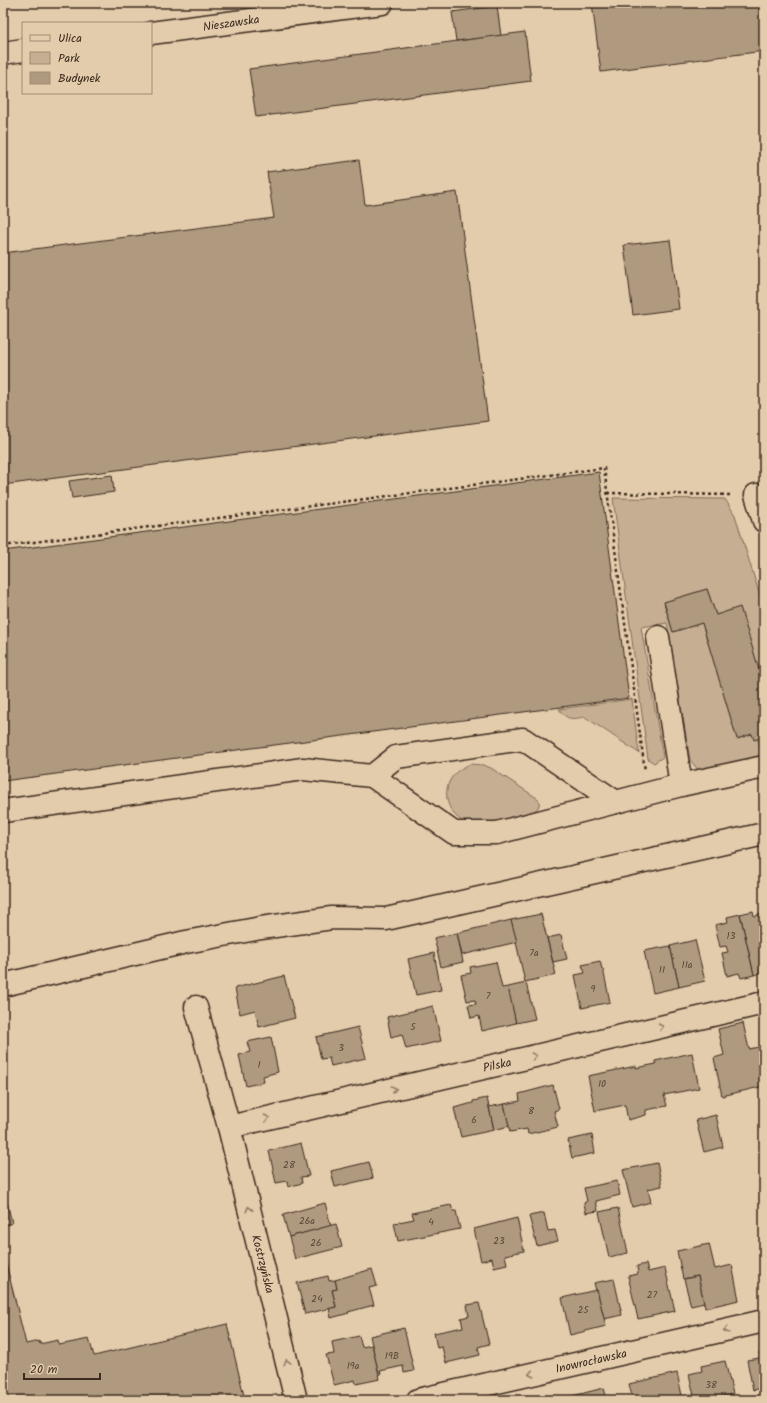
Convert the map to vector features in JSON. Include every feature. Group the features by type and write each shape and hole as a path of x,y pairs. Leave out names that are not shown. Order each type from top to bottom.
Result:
{"street":[{"name":"Nieszawska","path":"152,34 382,3"},
{"path":"3,53 22,50"},
{"path":"756,495 764,521"},
{"path":"658,637 681,785"},
{"path":"372,776 396,757 522,739 616,802"},
{"path":"3,811 303,769 372,776 454,833 497,833 681,785 764,767"},
{"path":"3,985 186,942 261,928 332,918 386,919 764,834"},
{"name":"Pilska","path":"229,1127 764,1002"},
{"name":"Kostrzyńska","path":"196,1008 229,1127 296,1400"},
{"name":"Inowrocławska","path":"418,1400 764,1321"}],"path":[{"path":"3,546 604,468 644,770 649,794"},
{"path":"607,493 756,495"}],"green space":[{"path":"613,498 725,499 735,515 764,609 764,686 740,608 716,615 707,589 664,603 673,632 702,623 738,739 752,734 758,739 762,755 699,771 690,760 667,623 641,627 663,757 654,763 648,759"},
{"path":"632,699 639,753 585,717 570,718 565,716 559,709"},
{"path":"470,764 483,765 491,768 537,798 540,802 538,808 534,811 491,822 475,824 461,820 455,816 451,810 448,803 447,789 449,782 455,774"}],"building":[{"path":"592,3 764,3 764,51 601,72"},
{"path":"497,6 501,36 456,41 452,12"},
{"path":"525,32 531,81 256,117 249,69"},
{"path":"359,160 365,205 457,192 488,421 3,485 3,253 274,218 267,172"},
{"path":"670,240 679,309 633,315 624,245"},
{"path":"599,472 629,698 3,781 3,551"},
{"path":"112,475 114,492 72,498 69,481"},
{"path":"707,589 716,615 740,607 764,686 764,737 754,740 752,734 737,739 702,623 673,632 664,602"},
{"path":"753,911 754,916 764,913 764,972 754,975 740,914"},
{"path":"541,914 556,975 525,982 511,920"},
{"path":"740,914 754,975 741,978 739,973 727,976 722,953 728,952 726,946 720,947 715,925 728,922 727,917"},
{"path":"511,920 517,942 462,955 457,933"},
{"path":"457,933 463,962 441,967 434,938"},
{"path":"561,935 567,959 553,962 547,938"},
{"path":"695,940 705,981 679,987 670,946"},
{"path":"670,946 679,987 653,993 644,951"},
{"path":"434,953 441,990 416,995 408,959"},
{"path":"600,961 610,1002 582,1008 575,975 585,973 582,965"},
{"path":"496,962 502,988 508,987 510,991 516,1023 482,1031 479,1016 471,1018 468,1005 476,1004 475,1000 467,1001 461,975 471,973 470,967"},
{"path":"284,976 295,1018 259,1027 255,1010 240,1014 235,988"},
{"path":"526,983 535,1019 516,1023 508,987"},
{"path":"433,1006 441,1041 406,1049 402,1034 391,1037 387,1017"},
{"path":"743,1023 749,1049 759,1047 764,1067 764,1086 722,1096 714,1058 724,1055 718,1029"},
{"path":"358,1027 366,1058 331,1066 329,1058 321,1059 316,1037"},
{"path":"271,1037 278,1072 263,1076 264,1082 246,1086 239,1055 250,1052 247,1042"},
{"path":"692,1053 699,1088 664,1095 667,1106 646,1110 646,1115 628,1120 625,1105 595,1111 588,1076 636,1066 636,1068 656,1064 655,1061"},
{"path":"553,1085 559,1109 554,1111 558,1127 528,1134 527,1129 510,1132 504,1104 520,1101 519,1094"},
{"path":"487,1098 494,1130 461,1137 454,1108"},
{"path":"504,1104 509,1126 494,1130 489,1107"},
{"path":"716,1115 723,1147 704,1152 696,1120"},
{"path":"592,1135 595,1153 572,1158 568,1140"},
{"path":"301,1143 309,1176 301,1177 302,1183 288,1187 287,1181 276,1183 269,1151"},
{"path":"369,1162 373,1178 335,1187 331,1171"},
{"path":"657,1163 662,1186 648,1189 651,1202 632,1207 623,1170"},
{"path":"617,1181 620,1195 596,1201 598,1211 586,1213 584,1203 587,1201 584,1188"},
{"path":"7,1202 12,1223 3,1226 3,1203"},
{"path":"325,1203 331,1226 289,1237 283,1215"},
{"path":"451,1205 453,1211 456,1211 460,1229 398,1241 394,1223 414,1219 412,1213"},
{"path":"618,1208 628,1253 609,1257 599,1212"},
{"path":"544,1213 548,1231 555,1230 558,1241 537,1246 529,1216"},
{"path":"517,1218 524,1251 505,1255 507,1264 494,1267 492,1258 481,1261 474,1229"},
{"path":"336,1224 342,1247 295,1259 289,1237"},
{"path":"709,1244 715,1269 732,1265 739,1300 705,1308 698,1276 683,1279 677,1251"},
{"path":"3,1251 26,1344 39,1341 40,1344 58,1340 59,1345 89,1339 94,1356 227,1324 245,1400 3,1400"},
{"path":"646,1264 648,1272 665,1268 675,1311 638,1319 628,1276 638,1274 637,1266"},
{"path":"372,1269 377,1286 369,1288 374,1305 331,1318 329,1308 336,1307 332,1290 337,1289 335,1280"},
{"path":"328,1276 329,1281 335,1280 337,1289 332,1290 336,1307 305,1314 297,1283"},
{"path":"698,1276 704,1303 691,1306 684,1279"},
{"path":"614,1279 622,1315 604,1319 594,1283"},
{"path":"597,1290 606,1326 570,1335 562,1298"},
{"path":"479,1303 489,1344 478,1347 480,1355 446,1363 442,1347 437,1348 434,1333 463,1327 461,1318 469,1316 467,1305"},
{"path":"404,1328 414,1371 404,1373 403,1366 380,1371 381,1374 379,1375 370,1336"},
{"path":"359,1336 362,1347 372,1345 380,1379 356,1384 355,1380 334,1385 326,1355 334,1354 332,1342"},
{"path":"764,1352 764,1387 753,1390 747,1360 760,1358 759,1353"},
{"path":"725,1361 733,1394 707,1400 695,1400 689,1374 702,1371 701,1366"},
{"path":"677,1373 683,1400 633,1400 629,1384"},
{"path":"604,1388 607,1400 556,1400"}]}
